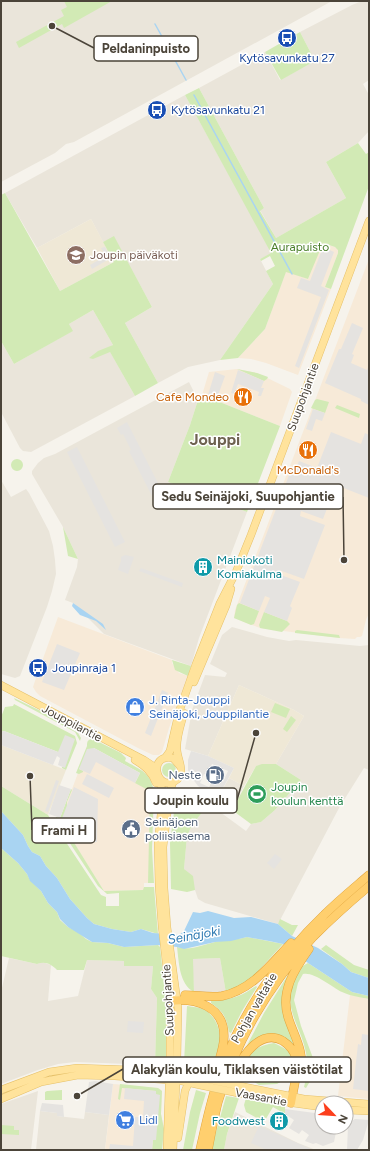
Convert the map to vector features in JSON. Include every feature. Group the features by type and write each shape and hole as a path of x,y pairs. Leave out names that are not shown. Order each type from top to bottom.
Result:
{"highway":[{"path":"174,998 220,996 232,993 249,985 288,961 310,935 324,915 369,875"},
{"name":"Pohjan valtatie","path":"199,1150 212,1100 229,1051 237,1032 258,995 310,935 369,886"},
{"path":"288,961 285,1001 288,1019 298,1042 302,1058 302,1066 294,1100"},
{"name":"Pohjan valtatie","path":"208,1150 218,1102 239,1050 252,1022 288,961"},
{"path":"174,998 191,1000 204,1004 216,1014 223,1028 223,1044 198,1139 199,1150"},
{"path":"208,1150 232,1078 241,1059 253,1045 266,1038 274,1038 285,1043 294,1052 297,1066 294,1100"}],"main road":[{"name":"Suupohjantie","path":"164,759 170,750 179,712 196,664 220,603 236,572 251,535 369,221"},
{"name":"Suupohjantie","path":"180,766 177,745 183,717 194,681 226,606 236,572"},
{"name":"Jouppilantie","path":"1,686 144,760 153,766 158,774"},
{"path":"129,753 130,756 144,766 154,778 159,790 161,808"},
{"path":"173,758 180,766 179,777 173,782 165,782 158,774 159,763 164,759 173,758"},
{"name":"Jouppilantie","path":"144,760 164,759"},
{"name":"Suupohjantie","path":"158,774 163,795 158,862 164,926 174,998 173,1076"},
{"name":"Suupohjantie","path":"164,926 163,846 170,791 173,782"},
{"path":"1,1090 34,1077 60,1070 92,1068 173,1076"},
{"path":"1,1099 41,1082 78,1075 173,1076"},
{"path":"166,1150 173,1076"},
{"path":"173,1076 174,1150"},
{"name":"Vaasantie","path":"173,1076 189,1082 201,1081"},
{"name":"Vaasantie","path":"173,1076 314,1105"},
{"path":"174,1150 185,1091 189,1082"},
{"name":"Vaasantie","path":"294,1100 369,1104"},
{"path":"354,1110 369,1111"}],"shaded area":[{"path":"1,1 332,1 74,142 66,144 55,153 1,182"},
{"path":"362,1 369,1 369,80 363,84 369,95 369,131 358,143 326,162 346,198 276,238 260,210 264,208 199,88 265,52 280,80 315,61 300,32"},
{"path":"185,95 272,253 260,259 273,284 220,360 188,367 158,383 125,323 152,307 114,237 103,242 91,219 37,248 5,193"},
{"name":"Joupin päiväkoti","path":"91,219 114,262 60,291 37,248"},
{"path":"322,243 335,247 338,249 338,253 325,287 331,289 298,375 266,363 251,359 238,358 265,329 286,271 308,279"},
{"path":"105,247 111,258 92,269 90,265 106,256 101,248"},
{"path":"323,247 334,252 321,286 329,290 299,368 295,366 321,297 297,288 301,278 310,281"},
{"path":"369,259 369,613 362,636 355,639 260,628 234,618 235,610"},
{"path":"93,310 113,345 108,348 135,396 31,452 23,451 1,412 1,341 14,364 72,331 69,324"},
{"path":"352,323 363,328 352,354 354,355 351,363 367,370 369,365 369,405 361,401 361,399 325,383"},
{"path":"237,369 257,373 290,389 292,392 280,426 202,395 209,372"},
{"path":"238,370 264,381 261,388 264,388 261,396 258,396 259,392 238,384 234,394 231,393"},
{"path":"215,372 225,376 217,398 208,395"},
{"path":"189,382 198,400 168,482 247,512 199,638 191,666 104,634 73,603 65,600 77,567 78,559 63,527 32,474 32,471 38,463 44,458 55,454"},
{"path":"313,409 325,413 322,421 316,419 312,431 306,429"},
{"path":"127,422 161,489 158,499 154,500 129,451 131,450 123,434 121,435 117,428"},
{"path":"331,432 361,444 365,433 369,435 369,498 336,485 323,519 301,511 300,516 325,525 304,579 279,570 278,574 300,582 290,606 292,608 287,621 264,612 270,598 265,596 259,611 240,603 291,470 294,472 299,461 317,468"},
{"path":"77,447 125,542 115,547 67,452"},
{"path":"1,480 11,497 26,489 29,493 49,531 53,546 56,574 47,607 20,676 15,678 1,674"},
{"path":"125,555 134,557 128,574 118,570 121,557"},
{"path":"141,568 183,583 182,587 139,571"},
{"path":"58,617 172,660 172,663 179,673 188,676 162,752 159,755 153,755 138,748 40,696 36,692 33,687"},
{"path":"232,627 267,637 289,641 296,640 360,646 369,645 369,770 364,768 339,808 278,924 205,903 198,899 184,869 187,836 192,825 209,804 246,831 251,824 261,822 275,810 301,780 276,764 304,716 239,685 208,756 185,749 192,710 205,675 225,677 227,673 210,664 222,635"},
{"path":"57,644 80,653 64,690 42,682"},
{"path":"239,685 304,716 276,764 256,766 244,786 229,778 234,768 208,756"},
{"path":"162,690 168,693 151,736 145,733"},
{"path":"4,731 58,752 65,735 75,739 65,768 58,765 60,758 57,756 53,765 1,745 1,732"},
{"path":"1,745 66,770 48,815 1,786"},
{"path":"94,748 140,773 135,783 96,762 90,774 79,769 87,749"},
{"path":"87,749 152,791 150,883 144,883 144,890 104,891 60,821"},
{"path":"191,751 208,756 234,768 217,799 198,786 192,778 188,770 188,760","holes":["212,764 228,771 223,782 214,778 209,787 200,783 204,774 207,775"]},
{"path":"87,774 114,788 109,798 82,784"},
{"path":"229,778 244,786 232,810 217,799"},
{"path":"56,780 59,781 48,812 45,811"},
{"path":"59,785 71,789 60,818 49,814"},
{"path":"74,787 98,799 97,842 75,843 61,821"},
{"path":"275,854 282,859 274,869 267,863"},
{"path":"9,958 37,964 42,962 51,965 48,1001 78,996 87,960 124,961 124,966 153,966 151,989 157,998 155,1065 75,1062 58,1064 1,1084 1,992"},
{"path":"220,958 226,993 217,994 194,992 192,959"},
{"path":"350,995 369,999 369,1099 354,1098 354,1095 338,1095"},
{"path":"128,1021 144,1022 143,1033 127,1032"},
{"path":"362,1034 369,1035 369,1091 353,1089 358,1044 361,1045"},
{"path":"95,1081 113,1084 109,1115 85,1112 89,1082"},
{"path":"113,1084 158,1088 162,1091 161,1114 164,1129 162,1150 105,1150"},
{"path":"125,1088 156,1091 156,1094 160,1095 156,1140 153,1140 152,1150 109,1150 110,1144 133,1146 135,1117 143,1117 144,1101 124,1099"},
{"path":"38,1091 31,1150 1,1150 1,1104"},
{"path":"42,1103 63,1105 64,1117 57,1116 57,1113 40,1111"},
{"path":"285,1109 314,1113 314,1135 335,1135 334,1142 323,1146 305,1141 309,1135 302,1130 299,1134 289,1128 294,1120 285,1114"},
{"path":"40,1111 57,1113 57,1116 84,1119 85,1112 109,1115 105,1150 36,1150"},
{"path":"235,1112 298,1143 316,1150 224,1150 227,1134"},
{"path":"354,1120 369,1120 363,1140 357,1150 347,1150 348,1135 354,1135"},
{"path":"259,1126 313,1150 267,1150 251,1143"}],"green space":[{"path":"64,1 112,1 64,28 62,24 19,48 16,42 64,16 61,10 67,7"},
{"path":"300,32 315,61 281,80 265,52"},
{"name":"Aurapuisto","path":"199,88 264,208 260,211 276,238 346,198 326,162 358,143 366,154 369,152 369,186 331,289 325,287 338,250 335,247 323,243 308,279 286,272 265,329 238,358 220,360 273,284 266,271 275,266 270,256 261,261 260,259 271,253 185,95"},
{"path":"5,193 60,291 114,262 103,242 114,236 152,307 125,323 158,383 135,396 110,352 93,359 89,358 98,351 113,345 93,310 69,324 73,331 14,364 1,341 1,195"},
{"path":"237,369 257,373 268,377 264,381"},
{"path":"202,395 280,426 247,512 168,482 198,400"},
{"path":"317,399 329,402 325,413 311,408"},
{"path":"337,405 360,414 359,418 335,408"},
{"path":"15,459 19,459 23,465 19,471 15,471 11,467 11,463"},
{"path":"63,527 78,559 68,556"},
{"path":"239,603 259,611 254,624 251,625 234,618 237,605"},
{"path":"264,612 287,621 290,624 282,632 260,628 259,625"},
{"path":"297,630 339,635 340,638 295,633"},
{"path":"172,660 191,666 188,676 175,670"},
{"path":"14,698 43,712 78,733 81,738 80,741 75,732 15,700"},
{"path":"275,703 290,709 286,718 271,712"},
{"path":"14,704 75,736 77,743 66,770 62,768 64,767 58,752 4,731 1,732 1,717 5,707 13,706"},
{"path":"291,716 296,720 287,732 283,729"},
{"path":"93,739 121,753 126,758 125,761 144,772 150,780 154,791 152,849 154,883 148,883 150,791 135,783 140,773 94,748 79,769 83,772 79,774 76,773 89,740"},
{"path":"166,763 172,763 176,767 176,773 172,777 166,777 162,773 162,767"},
{"path":"262,764 276,764 301,780 275,810 261,822 251,824 232,810 256,766"},
{"path":"1,786 48,815 101,895 106,897 106,906 119,906 119,893 107,894 98,886 56,822 56,817 60,818 71,789 72,790 67,802 67,826 65,828 104,891 143,890 144,887 154,887 158,934 141,929 131,932 112,929 94,924 87,918 70,899 57,878 46,866 40,856 32,852 23,835 1,811"},
{"path":"185,790 209,804 192,825 187,836 184,869 193,876 195,890 187,892 171,889 170,843 176,796 178,793"},
{"path":"1,848 18,863 30,880 41,891 48,903 57,912 60,920 86,939 92,942 108,943 124,947 158,945 160,947 167,1001 166,1060 155,1065 157,998 151,989 153,966 124,966 124,961 87,960 84,970 57,970 45,963 37,964 1,956"},
{"path":"280,919 292,925 298,925 292,936 278,924"},
{"path":"247,937 283,944 250,980 226,993 220,958 193,959 194,992 185,984 179,966 177,947 191,948 215,942"},
{"path":"326,945 354,965 369,970 369,978 351,972 321,949"},
{"path":"308,963 352,992 369,996 369,999 345,993 317,977 303,974 298,983 294,1000 301,1026 313,1058 312,1073 306,1088 304,1087 307,1070 306,1053 293,1015 290,997 296,976 302,967"},
{"path":"291,970 282,999 284,1016 300,1055 288,1040 276,1034 269,1034 257,1039 243,1053 264,1013"},
{"path":"256,986 257,987 242,1011 231,1033 229,1032 224,1015 211,1003 211,1001 235,997"},
{"path":"187,1006 205,1010 213,1017 218,1027 220,1038 219,1049 209,1072 193,1069 184,1063"},
{"path":"274,1043 286,1049 294,1061 292,1080 282,1081 277,1084 259,1085 244,1075 244,1062 249,1054 256,1049"},
{"path":"120,1084 158,1088 162,1091 161,1114 164,1129 162,1150 152,1150 153,1140 156,1140 156,1091 122,1088 120,1100 118,1099"},
{"path":"62,1090 62,1100 45,1100 45,1092"},
{"path":"196,1090 206,1093 192,1150 183,1150 190,1112"},
{"path":"226,1096 239,1098 227,1134 224,1150 211,1150"},
{"path":"246,1098 285,1107 285,1114 273,1107 264,1122 246,1112 244,1105"},
{"path":"1,1125 14,1126 14,1130 19,1130 19,1135 1,1134"}],"water":[{"path":"73,603 103,624 106,630 96,621 80,615 72,606"},
{"name":"Seinäjoki","path":"1,811 23,835 32,852 40,856 46,866 57,878 70,899 94,924 131,932 141,929 153,933 179,935 184,931 193,912 200,913 208,911 234,918 251,917 278,924 292,936 318,948 351,972 369,978 369,996 352,992 308,963 283,944 269,941 247,937 184,949 158,945 124,947 108,943 92,942 68,927 60,919 57,912 48,903 41,891 30,881 27,874 18,863 1,848"}],"waterway":[{"path":"155,24 186,80"},
{"path":"194,95 292,274"}],"place":[{"name":"Peldaninpuisto","path":"52,26"},
{"name":"Kytösavunkatu 27","path":"287,38"},
{"name":"Kytösavunkatu 21","path":"157,110"},
{"name":"Joupin päiväkoti","path":"76,255"},
{"name":"Cafe Mondeo","path":"243,397"},
{"name":"McDonald's","path":"308,450"},
{"name":"Sedu Seinäjoki, Suupohjantie","path":"344,560"},
{"name":"Mainiokoti Komiakulma","path":"203,567"},
{"name":"Joupinraja 1","path":"38,668"},
{"name":"J. Rinta-Jouppi Seinäjoki, Jouppilantie","path":"135,707"},
{"name":"Joupin koulu","path":"256,733"},
{"name":"Neste","path":"215,775"},
{"name":"Frami H","path":"30,776"},
{"name":"Joupin koulun kenttä","path":"257,794"},
{"name":"Seinäjoen poliisiasema","path":"131,829"},
{"name":"Alakylän koulu, Tiklaksen väistötilat","path":"77,1096"},
{"name":"Lidl","path":"125,1120"},
{"name":"Foodwest","path":"279,1121"}],"district":[{"name":"Jouppi","path":"215,439"}]}
